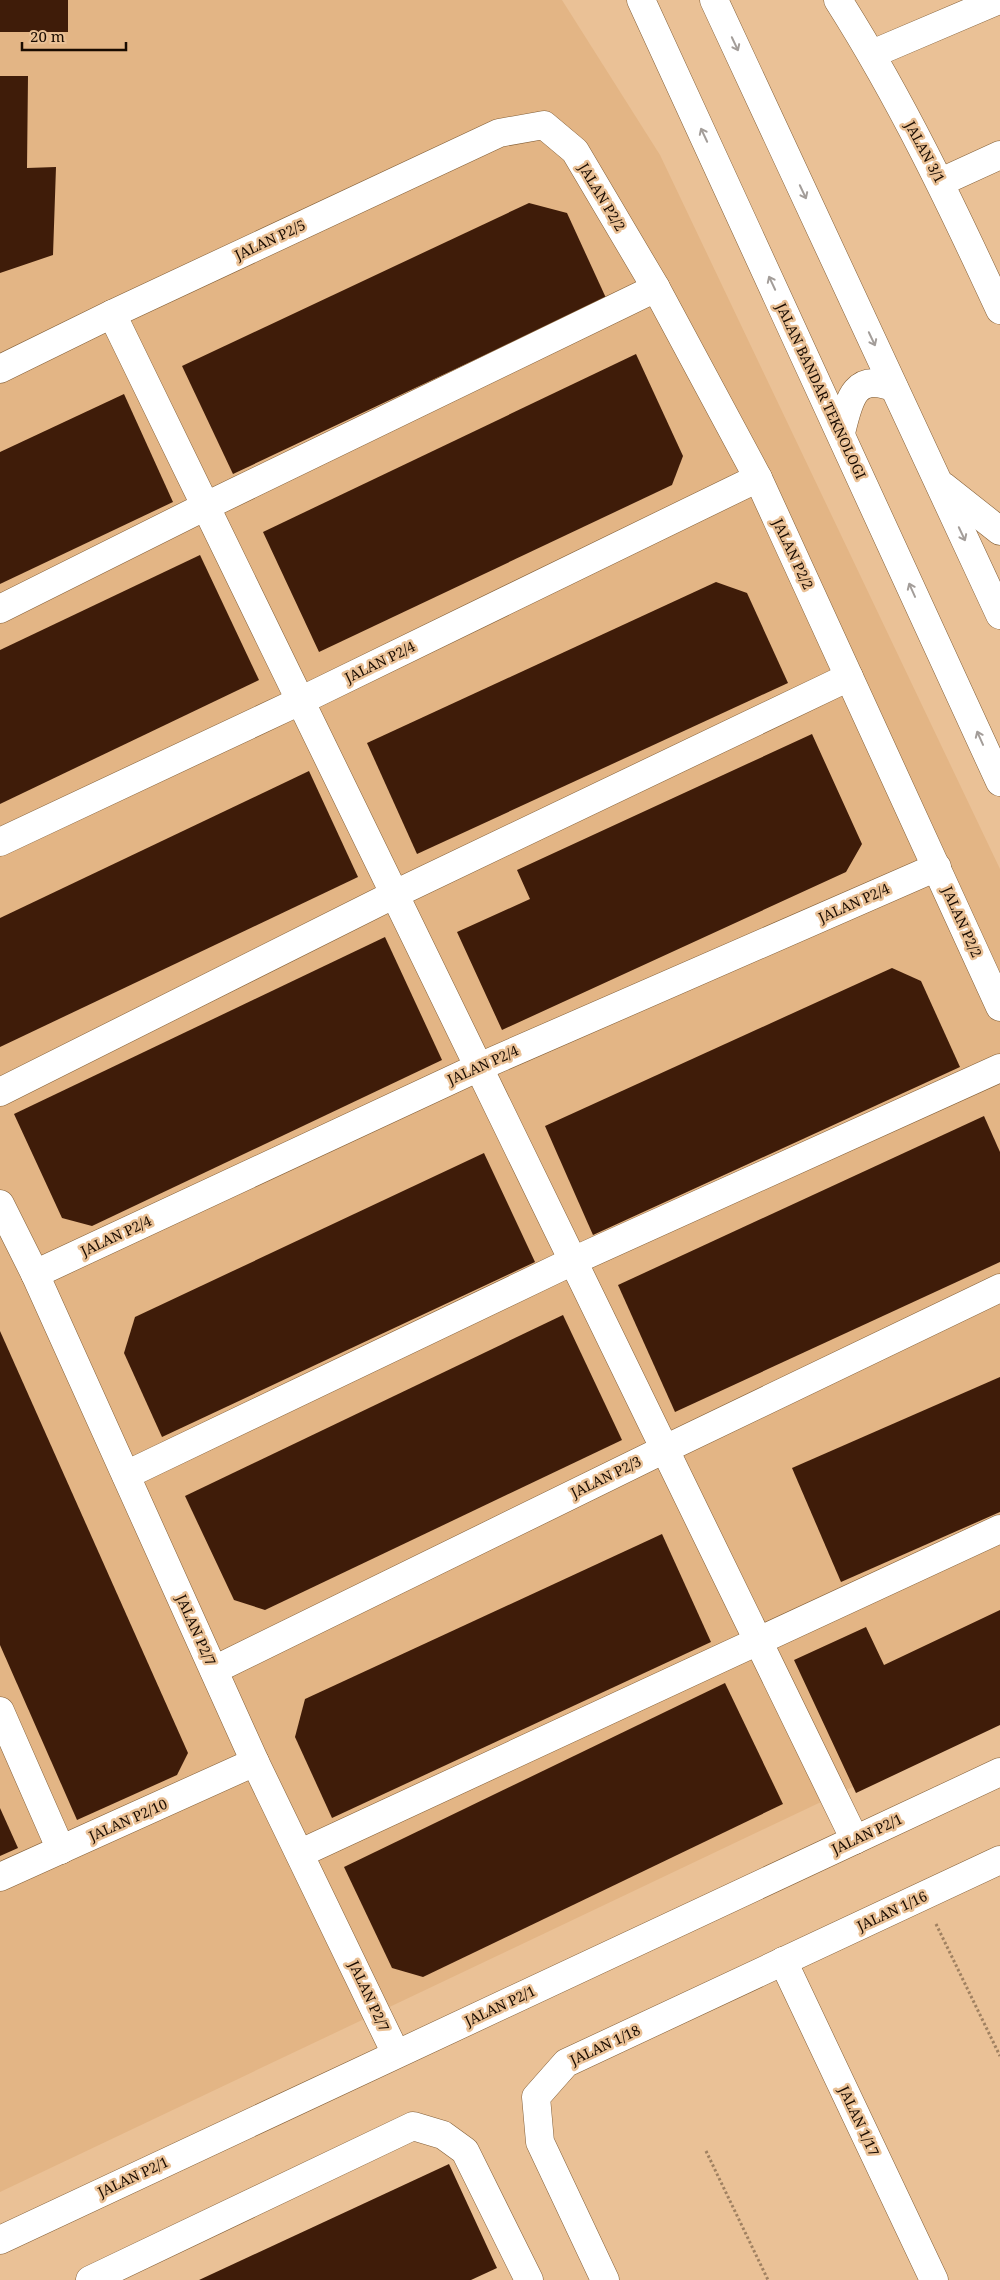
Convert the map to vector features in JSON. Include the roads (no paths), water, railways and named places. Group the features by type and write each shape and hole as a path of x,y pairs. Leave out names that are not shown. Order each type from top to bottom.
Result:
{"street":[{"name":"JALAN BANDAR TEKNOLOGI","path":"641,0 1000,782"},
{"path":"714,0 1000,615"},
{"name":"JALAN 3/1","path":"838,0 872,54 941,182 1000,310"},
{"path":"872,54 999,0"},
{"name":"JALAN P2/2","path":"544,126 575,151 656,288 758,478 1000,1007"},
{"name":"JALAN P2/5","path":"0,369 112,314 498,133 544,126"},
{"path":"941,182 1000,155"},
{"path":"0,609 206,506 656,288"},
{"path":"112,314 855,1840"},
{"path":"841,433 847,406 854,393 863,384 877,380 894,388"},
{"name":"JALAN P2/4","path":"0,842 300,701 758,478"},
{"path":"938,481 990,525 1000,530"},
{"path":"0,1092 395,894 849,677"},
{"name":"JALAN P2/4","path":"35,1274 479,1067 937,867"},
{"path":"126,1475 573,1262 1000,1068"},
{"name":"JALAN P2/7","path":"0,1204 35,1274 255,1762 301,1853 396,2054"},
{"name":"JALAN P2/3","path":"214,1670 664,1449 1000,1288"},
{"path":"301,1853 1000,1529"},
{"path":"0,1711 61,1850"},
{"name":"JALAN P2/10","path":"0,1877 255,1762"},
{"name":"JALAN P2/1","path":"0,2240 1000,1772"},
{"name":"JALAN 1/16","path":"783,1961 1000,1860"},
{"name":"JALAN 1/18","path":"605,2280 540,2142 536,2097 566,2063 783,1961"},
{"name":"JALAN 1/17","path":"783,1961 934,2280"},
{"path":"90,2280 413,2126 443,2134 466,2151 529,2280"}]}
